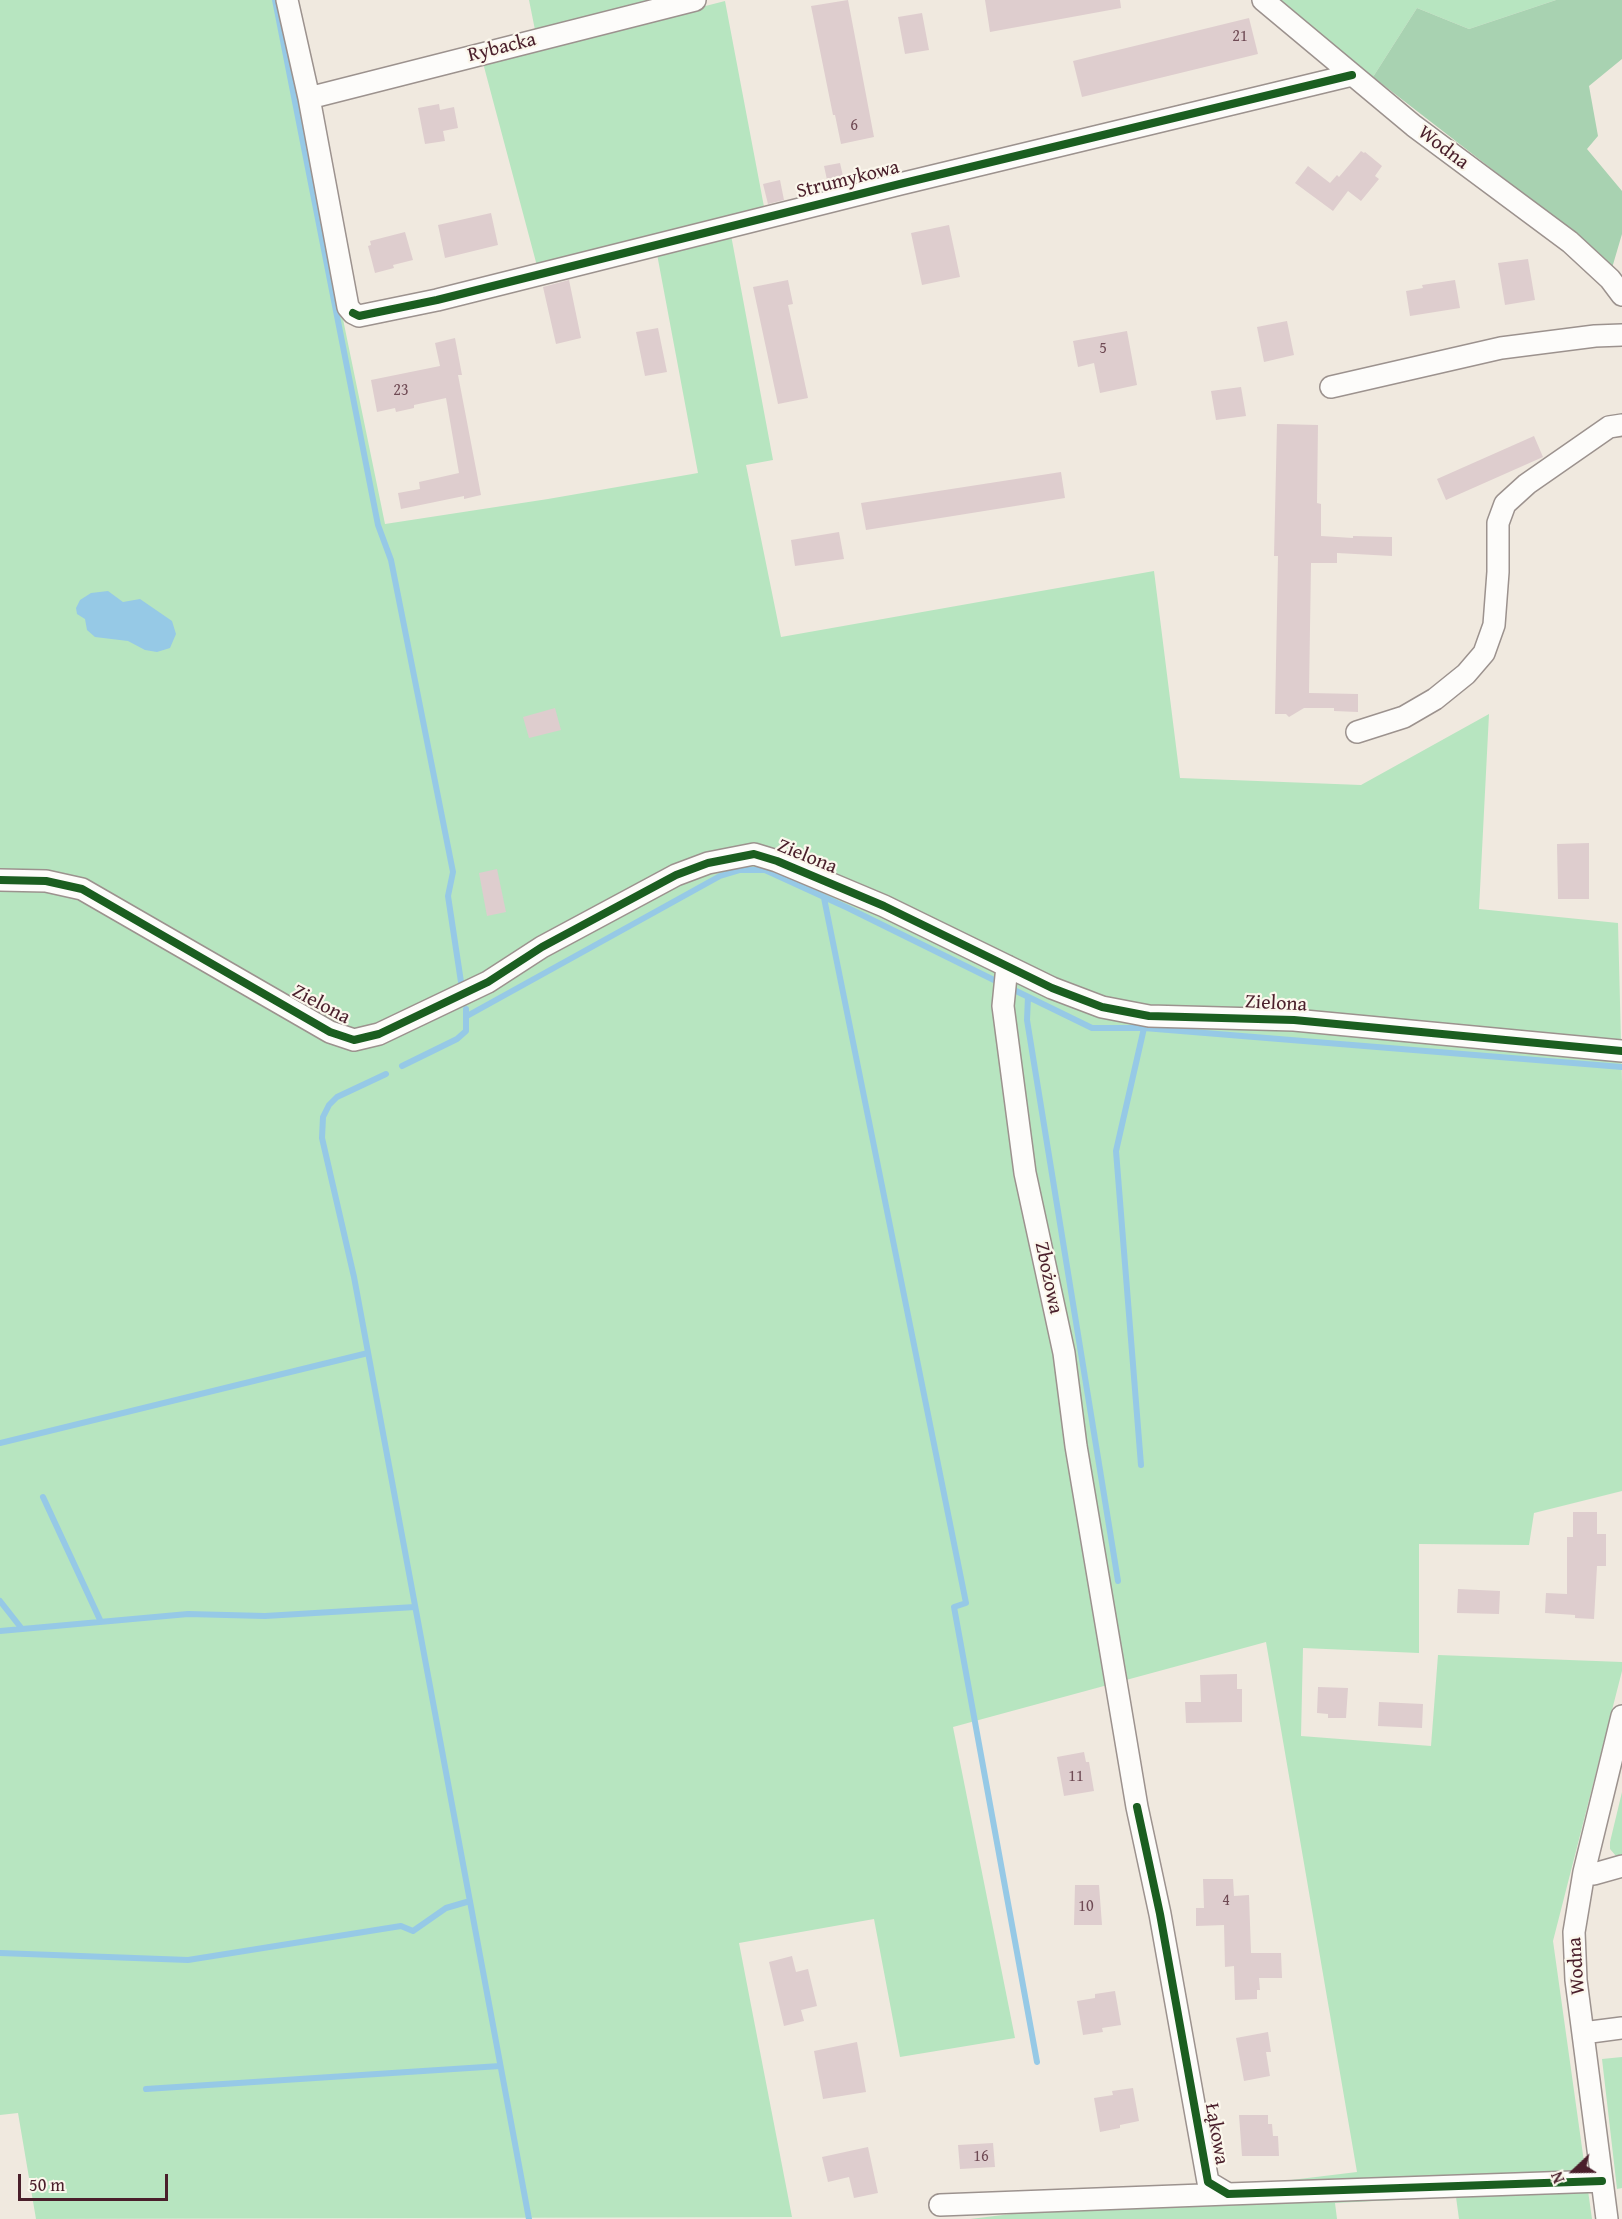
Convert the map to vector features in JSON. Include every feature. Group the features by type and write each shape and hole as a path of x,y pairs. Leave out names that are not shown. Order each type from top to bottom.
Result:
{"street":[{"path":"287,0 309,98"},
{"name":"Rybacka","path":"309,98 695,0"},
{"name":"Wodna","path":"1263,0 1414,126 1570,242 1610,279 1622,295"},
{"name":"Strumykowa","path":"309,98 348,307 359,316 437,300 900,184 1352,75"},
{"path":"1330,387 1501,348 1595,336 1622,335"},
{"path":"1358,732 1404,717 1435,699 1466,674 1484,653 1494,626 1498,572 1498,523 1505,504 1527,484 1609,427 1622,425"},
{"name":"Zielona","path":"0,880 46,881 82,889 330,1032 354,1040 379,1034 488,982 542,947 676,875 708,863 754,854 777,861 884,906 1052,988 1102,1007 1149,1016 1294,1020 1622,1051"},
{"name":"Zbożowa","path":"1007,966 1003,1006 1025,1173 1064,1353 1076,1446 1137,1808"},
{"name":"Wodna","path":"1607,2219 1576,1980 1574,1932 1584,1872 1622,1716"},
{"name":"Łąkowa","path":"1137,1808 1161,1914 1208,2182 1228,2194"},
{"path":"1584,1872 1594,1874 1622,1866"},
{"path":"1583,2033 1622,2028"},
{"path":"940,2205 1602,2181"}],"green space":[{"path":"0,0 286,0 344,324 385,524 698,473 657,254 731,235 773,460 746,465 781,637 1154,571 1180,778 1361,785 1489,714 1479,909 1618,923 1622,1082 1622,1491 1534,1513 1529,1545 1419,1544 1419,1653 1303,1648 1301,1736 1431,1746 1438,1655 1622,1662 1622,1671 1553,1941 1592,2219 1459,2219 1456,2197 1335,2203 1337,2219 970,2219 1357,2172 1266,1642 953,1727 1015,2038 900,2057 874,1919 739,1943 792,2217 36,2219 18,2113 0,2115"},
{"path":"529,0 654,0 535,30"},
{"path":"1280,0 1556,0 1469,29 1417,8 1373,77"},
{"path":"1556,0 1622,0 1622,59 1589,86 1598,136 1587,149 1622,191 1622,234 1612,268 1577,235 1373,77 1417,8 1469,29"},
{"path":"725,1 765,212 537,266 483,63"},
{"path":"1622,1792 1622,1854 1616,1856 1610,1849 1610,1842"},
{"path":"1622,2057 1622,2188 1617,2189 1602,2059"}],"water":[{"path":"108,591 123,602 140,599 172,621 176,634 170,648 157,652 145,650 128,641 95,637 87,630 85,619 77,614 76,608 80,600 91,593"}],"building":[{"path":"848,0 874,137 841,144 811,6"},
{"path":"985,0 1120,0 1121,8 990,32"},
{"path":"922,13 929,50 905,54 898,17"},
{"path":"1249,18 1258,54 1082,97 1073,61"},
{"path":"439,104 440,110 454,107 458,128 443,131 445,141 425,144 418,108"},
{"path":"1361,151 1382,166 1375,176 1379,179 1361,201 1348,191 1333,211 1295,183 1308,166 1330,183 1337,175 1339,177"},
{"path":"840,163 845,185 829,189 824,166"},
{"path":"780,180 784,200 768,204 763,184"},
{"path":"491,213 498,245 445,258 438,225"},
{"path":"949,225 960,277 922,285 911,233"},
{"path":"405,232 413,260 375,273 368,246 371,245 370,241"},
{"path":"1528,259 1535,300 1505,305 1498,263"},
{"path":"569,280 581,338 556,344 543,287"},
{"path":"788,280 793,304 788,305 808,398 778,404 753,287"},
{"path":"1455,280 1460,308 1410,316 1406,291 1423,288 1422,285"},
{"path":"1287,321 1294,355 1264,362 1257,327"},
{"path":"658,328 667,372 645,376 636,332"},
{"path":"1127,331 1137,385 1100,393 1094,363 1078,367 1073,341"},
{"path":"455,338 462,375 458,375 481,495 464,499 464,496 401,509 398,493 420,489 419,482 459,473 446,398 414,405 414,408 396,412 395,408 377,412 371,380 440,366 435,343"},
{"path":"1241,387 1246,416 1216,420 1211,391"},
{"path":"1277,424 1318,425 1317,503 1321,504 1321,536 1392,537 1392,556 1337,553 1337,563 1311,563 1309,693 1358,694 1358,712 1334,711 1334,708 1304,708 1289,717 1286,714 1275,714 1278,556 1274,556"},
{"path":"1534,436 1543,457 1446,500 1437,479"},
{"path":"1061,472 1065,498 866,530 861,503"},
{"path":"839,532 844,559 795,566 791,540"},
{"path":"555,708 561,730 529,738 523,717"},
{"path":"1589,843 1589,899 1558,899 1557,844"},
{"path":"497,869 506,912 487,916 479,873"},
{"path":"1573,1512 1597,1512 1597,1534 1606,1534 1606,1566 1597,1566 1594,1619 1545,1613 1546,1593 1567,1594 1567,1537 1573,1537"},
{"path":"1458,1589 1500,1591 1499,1614 1457,1613"},
{"path":"1237,1674 1237,1689 1242,1689 1242,1722 1186,1723 1185,1702 1201,1702 1200,1675"},
{"path":"1318,1687 1348,1688 1346,1718 1328,1718 1328,1714 1317,1713"},
{"path":"1379,1702 1423,1704 1422,1728 1378,1726"},
{"path":"1084,1752 1086,1762 1089,1762 1094,1791 1064,1796 1057,1757"},
{"path":"1203,1879 1233,1879 1234,1896 1249,1895 1251,1953 1281,1953 1282,1978 1259,1978 1260,1990 1257,1990 1257,1999 1235,2000 1234,1966 1225,1967 1224,1925 1196,1926 1196,1908 1204,1908"},
{"path":"1075,1885 1099,1885 1102,1925 1074,1925"},
{"path":"792,1956 796,1972 808,1969 817,2006 801,2010 804,2021 784,2026 769,1962"},
{"path":"1115,1991 1121,2025 1102,2028 1103,2032 1083,2035 1077,2001 1095,1998 1095,1994"},
{"path":"1268,2032 1271,2052 1266,2052 1270,2076 1244,2081 1236,2038"},
{"path":"857,2042 866,2092 823,2099 814,2051"},
{"path":"1133,2088 1139,2121 1100,2132 1094,2098 1113,2095 1112,2091"},
{"path":"1239,2115 1268,2115 1268,2124 1272,2124 1273,2136 1278,2136 1279,2156 1242,2156"},
{"path":"993,2143 995,2167 960,2169 958,2145"},
{"path":"868,2147 878,2193 854,2198 849,2177 828,2182 822,2157"}],"waterway":[{"path":"275,0 378,525 391,560 453,872 448,896 461,982"},
{"path":"467,1016 720,876 740,870 765,870 1000,983"},
{"path":"824,898 966,1603 954,1607 1037,2062"},
{"path":"1010,988 1092,1028 1144,1028 1622,1067"},
{"path":"1028,997 1027,1020 1118,1581"},
{"path":"402,1066 457,1039 466,1031 466,1009"},
{"path":"1141,1465 1116,1151 1144,1028"},
{"path":"386,1074 337,1097 329,1105 323,1117 322,1138 354,1277 529,2219"},
{"path":"0,1443 368,1353"},
{"path":"43,1497 101,1622"},
{"path":"0,1601 22,1629"},
{"path":"0,1631 188,1614 265,1616 415,1607"},
{"path":"0,1953 188,1960 401,1926 413,1931 446,1908 470,1901"},
{"path":"146,2089 500,2066"}],"cycle path":[{"path":"353,313 359,316 437,300 900,184 1352,75"},
{"path":"0,880 46,881 82,889 330,1032 354,1040 379,1034 488,982 542,947 676,875 708,863 754,854 777,861 884,906 1052,988 1102,1007 1149,1016 1294,1020 1622,1051"},
{"path":"1137,1807 1160,1914 1208,2182 1228,2194 1602,2181"}]}
